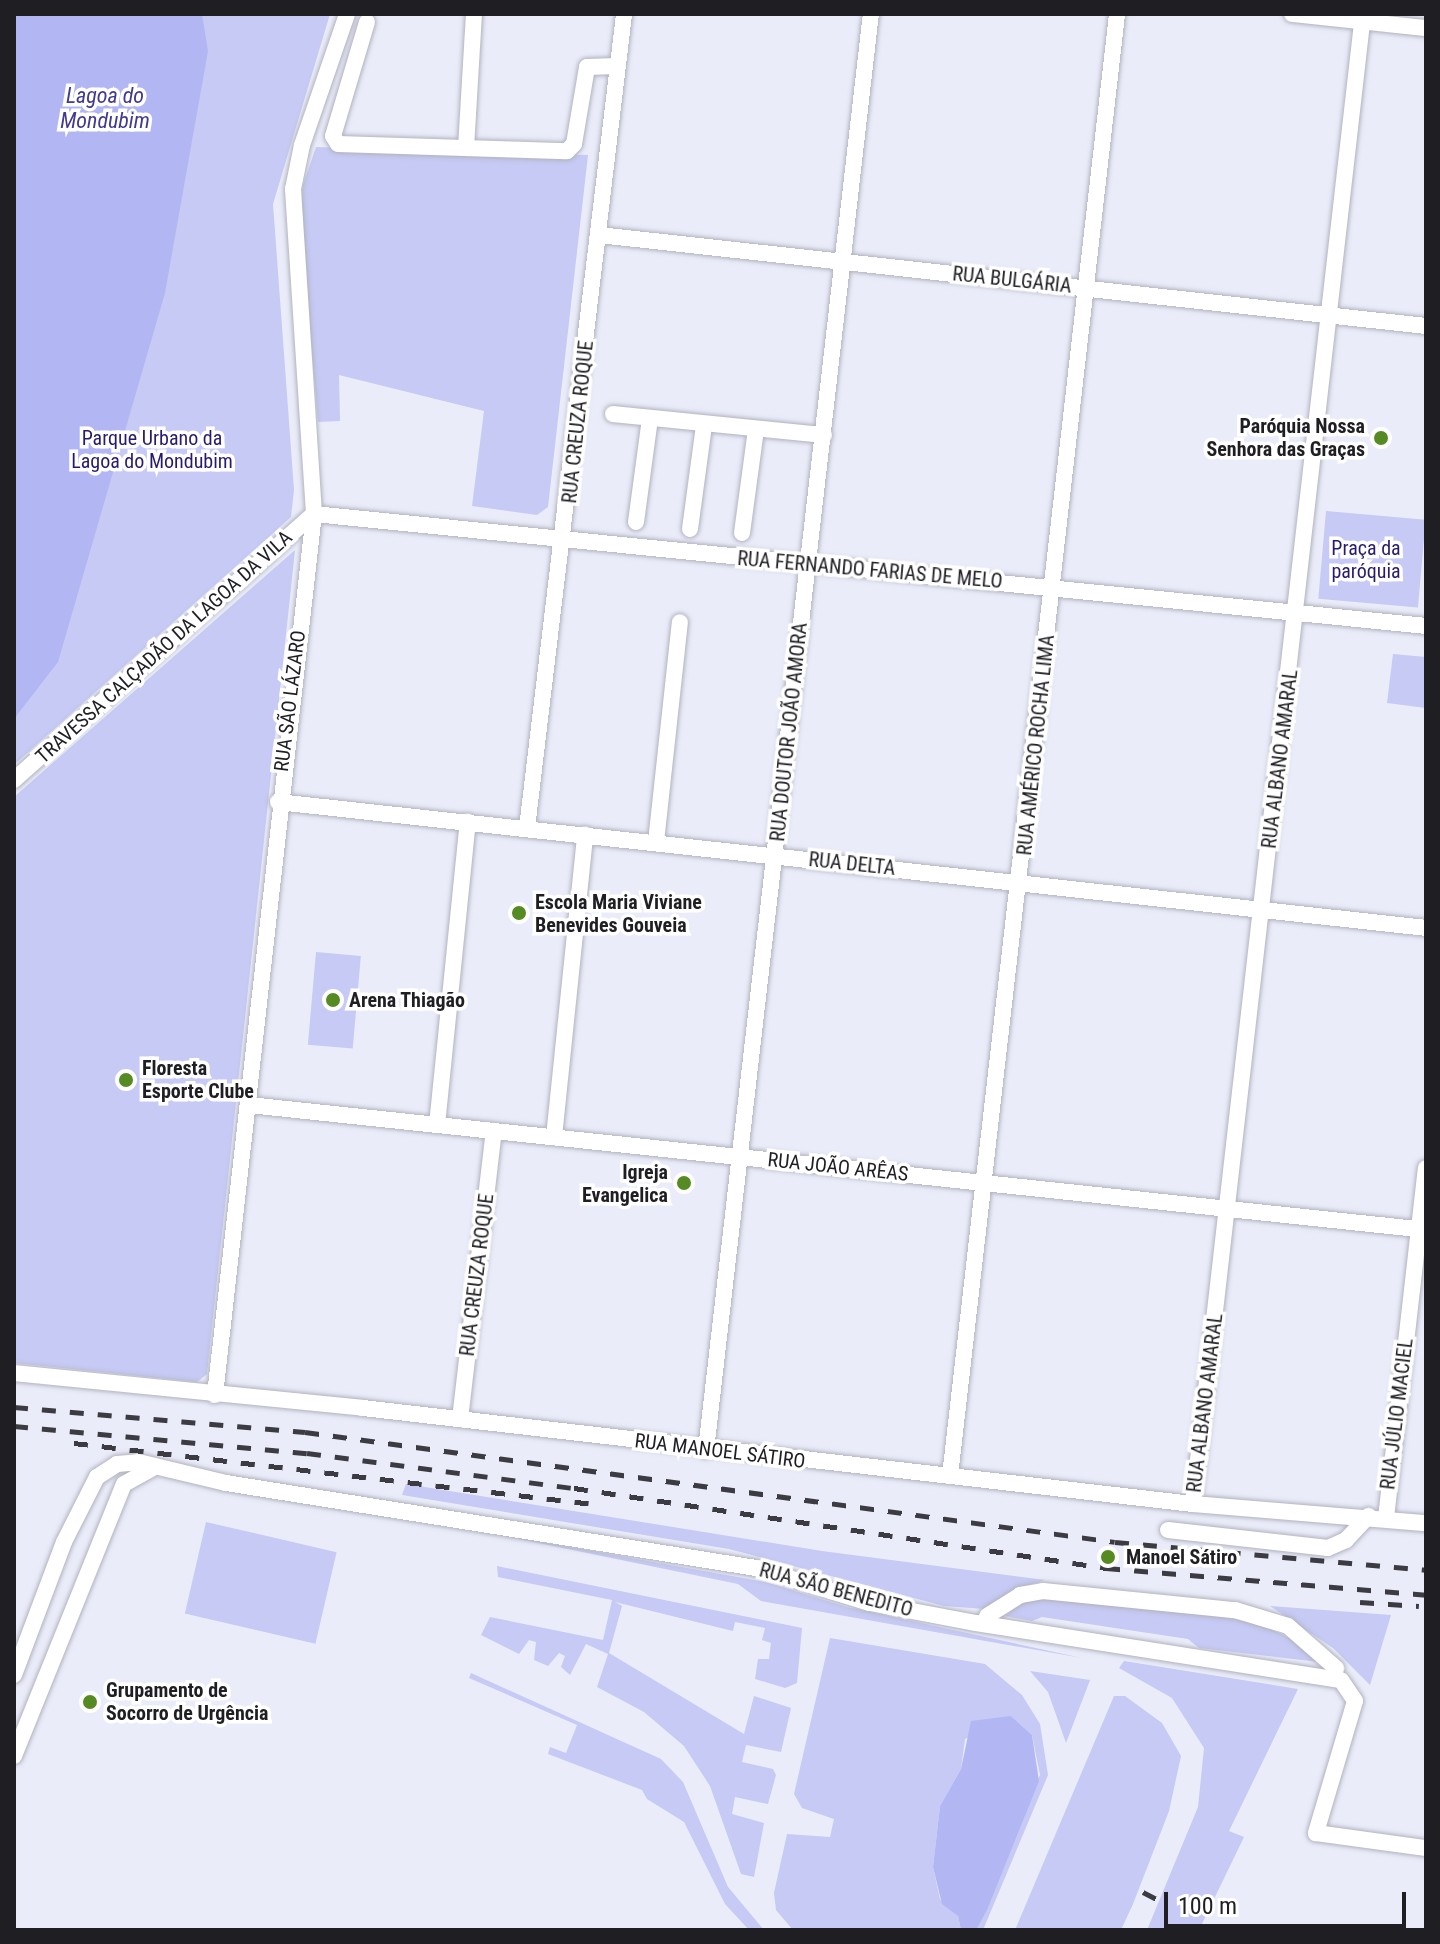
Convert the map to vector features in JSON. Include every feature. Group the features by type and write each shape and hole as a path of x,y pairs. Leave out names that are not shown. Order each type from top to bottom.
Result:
{"street":[{"name":"RUA SÃO LÁZARO","path":"215,1395 249,1105 278,802 314,514 293,189 302,145 347,14"},
{"path":"466,148 474,14"},
{"name":"RUA CREUZA ROQUE","path":"527,828 564,540 624,14"},
{"name":"RUA DOUTOR JOÃO AMORA","path":"706,1450 777,856 805,565 824,435 871,14"},
{"name":"RUA AMÉRICO ROCHA LIMA","path":"950,1476 1021,882 1117,14"},
{"path":"1292,14 1363,18 1426,28"},
{"name":"RUA ALBANO AMARAL","path":"1193,1504 1298,611 1363,18"},
{"path":"367,22 333,136 335,143 570,150 587,67 616,66"},
{"name":"RUA BULGÁRIA","path":"599,235 1426,326"},
{"path":"613,414 824,435"},
{"path":"636,522 650,418"},
{"path":"690,529 704,425"},
{"path":"742,533 756,429"},
{"name":"RUA FERNANDO FARIAS DE MELO","path":"314,514 1426,626"},
{"name":"TRAVESSA CALÇADÃO DA LAGOA DA VILA","path":"14,780 314,514"},
{"path":"656,842 680,622"},
{"name":"RUA DELTA","path":"278,802 1426,928"},
{"path":"437,1125 468,822"},
{"path":"554,1137 585,835"},
{"name":"RUA JOÃO ARÊAS","path":"249,1105 1422,1230"},
{"name":"RUA CREUZA ROQUE","path":"460,1419 494,1131"},
{"name":"RUA JÚLIO MACIEL","path":"1386,1518 1422,1230 1426,1168"},
{"name":"RUA MANOEL SÁTIRO","path":"14,1373 460,1419 706,1450 1193,1504 1426,1523"},
{"path":"14,1675 97,1477 117,1464 153,1468"},
{"path":"14,1756 61,1630 124,1484 153,1468"},
{"name":"RUA SÃO BENEDITO","path":"153,1468 756,1568 870,1603 976,1623 1341,1680 1355,1701 1316,1833 1426,1848"},
{"path":"1168,1530 1328,1548 1346,1540 1368,1516"},
{"path":"987,1616 1020,1595 1043,1591 1235,1610 1288,1626 1336,1668"},
{"path":"35,1620 61,1630"}],"green space":[{"name":"Parque Urbano da Lagoa do Mondubim","path":"14,14 330,14 273,204 294,490 291,517 14,765"},
{"path":"316,147 588,155 548,507 537,515 472,506 484,411 339,375 340,421 318,422 300,214 303,185"},
{"name":"Praça da paróquia","path":"1326,511 1426,520 1418,607 1318,599"},
{"name":"Floresta Esporte Clube","path":"295,550 207,1374 197,1382 14,1363 14,797"},
{"path":"1393,654 1426,657 1426,708 1387,703"},
{"name":"Arena Thiagão","path":"316,952 361,956 353,1049 308,1045"},
{"path":"406,1484 822,1551 1045,1580 1011,1591 985,1609 944,1606 729,1549 402,1495"},
{"path":"206,1522 337,1552 315,1644 185,1614"},
{"path":"480,1531 766,1582 847,1607 1082,1658 761,1601 738,1584"},
{"path":"497,1566 802,1628 797,1683 785,1688 755,1679 758,1659 769,1659 771,1643 762,1640 765,1628 735,1622 733,1631 615,1602 622,1606 609,1653 744,1734 754,1696 791,1708 781,1752 746,1745 742,1762 773,1769 776,1775 768,1804 735,1797 732,1814 764,1823 754,1877 741,1874 710,1786 684,1746 644,1712 597,1687 608,1654 586,1644 570,1675 561,1667 565,1656 559,1653 548,1666 534,1660 536,1642 529,1640 519,1654 481,1635 490,1617 603,1640 612,1600 498,1577"},
{"path":"1036,1599 1144,1604 1258,1623 1289,1638 1319,1662 1199,1648 1188,1639 1042,1617 1032,1621 1005,1616 1021,1603"},
{"path":"1270,1606 1391,1615 1370,1685 1333,1648"},
{"path":"830,1638 985,1664 1022,1695 1040,1724 1048,1775 983,1930 976,1930 1040,1775 1032,1735 1011,1716 965,1739 961,1769 940,1806 933,1867 940,1899 958,1916 961,1930 793,1930 776,1910 774,1893 787,1834 830,1837 834,1819 802,1808 794,1794"},
{"path":"1124,1661 1298,1689 1229,1831 1244,1837 1199,1930 1147,1930 1198,1807 1204,1748 1172,1698 1119,1668"},
{"path":"1030,1671 1090,1680 1066,1743 1048,1692"},
{"path":"471,1673 661,1759 683,1782 728,1887 764,1930 749,1930 725,1904 684,1822 647,1799 642,1790 548,1754 550,1747 566,1753 577,1725 469,1678"},
{"path":"1114,1696 1125,1696 1162,1723 1181,1756 1169,1811 1133,1904 1121,1930 1015,1930"}],"water":[{"name":"Lagoa do Mondubim","path":"14,14 202,14 208,51 165,293 58,662 14,719"},
{"path":"1011,1716 1032,1735 1039,1781 987,1910 976,1930 961,1930 958,1916 942,1904 933,1867 940,1806 961,1769 971,1721"}],"railway":[{"path":"14,1407 305,1432 1115,1542 1426,1570"},
{"path":"14,1426 307,1453 574,1488 1106,1568 1426,1595"},
{"path":"74,1443 602,1505"},
{"path":"1360,1602 1419,1606"},
{"path":"1143,1892 1159,1900"}],"place":[{"name":"Paróquia Nossa Senhora das Graças","path":"1381,438"},
{"name":"Escola Maria Viviane Benevides Gouveia","path":"519,913"},
{"name":"Arena Thiagão","path":"333,1000"},
{"name":"Floresta Esporte Clube","path":"126,1080"},
{"name":"Igreja Evangelica","path":"684,1183"},
{"name":"Manoel Sátiro","path":"1108,1557"},
{"name":"Grupamento de Socorro de Urgência","path":"90,1702"}]}
